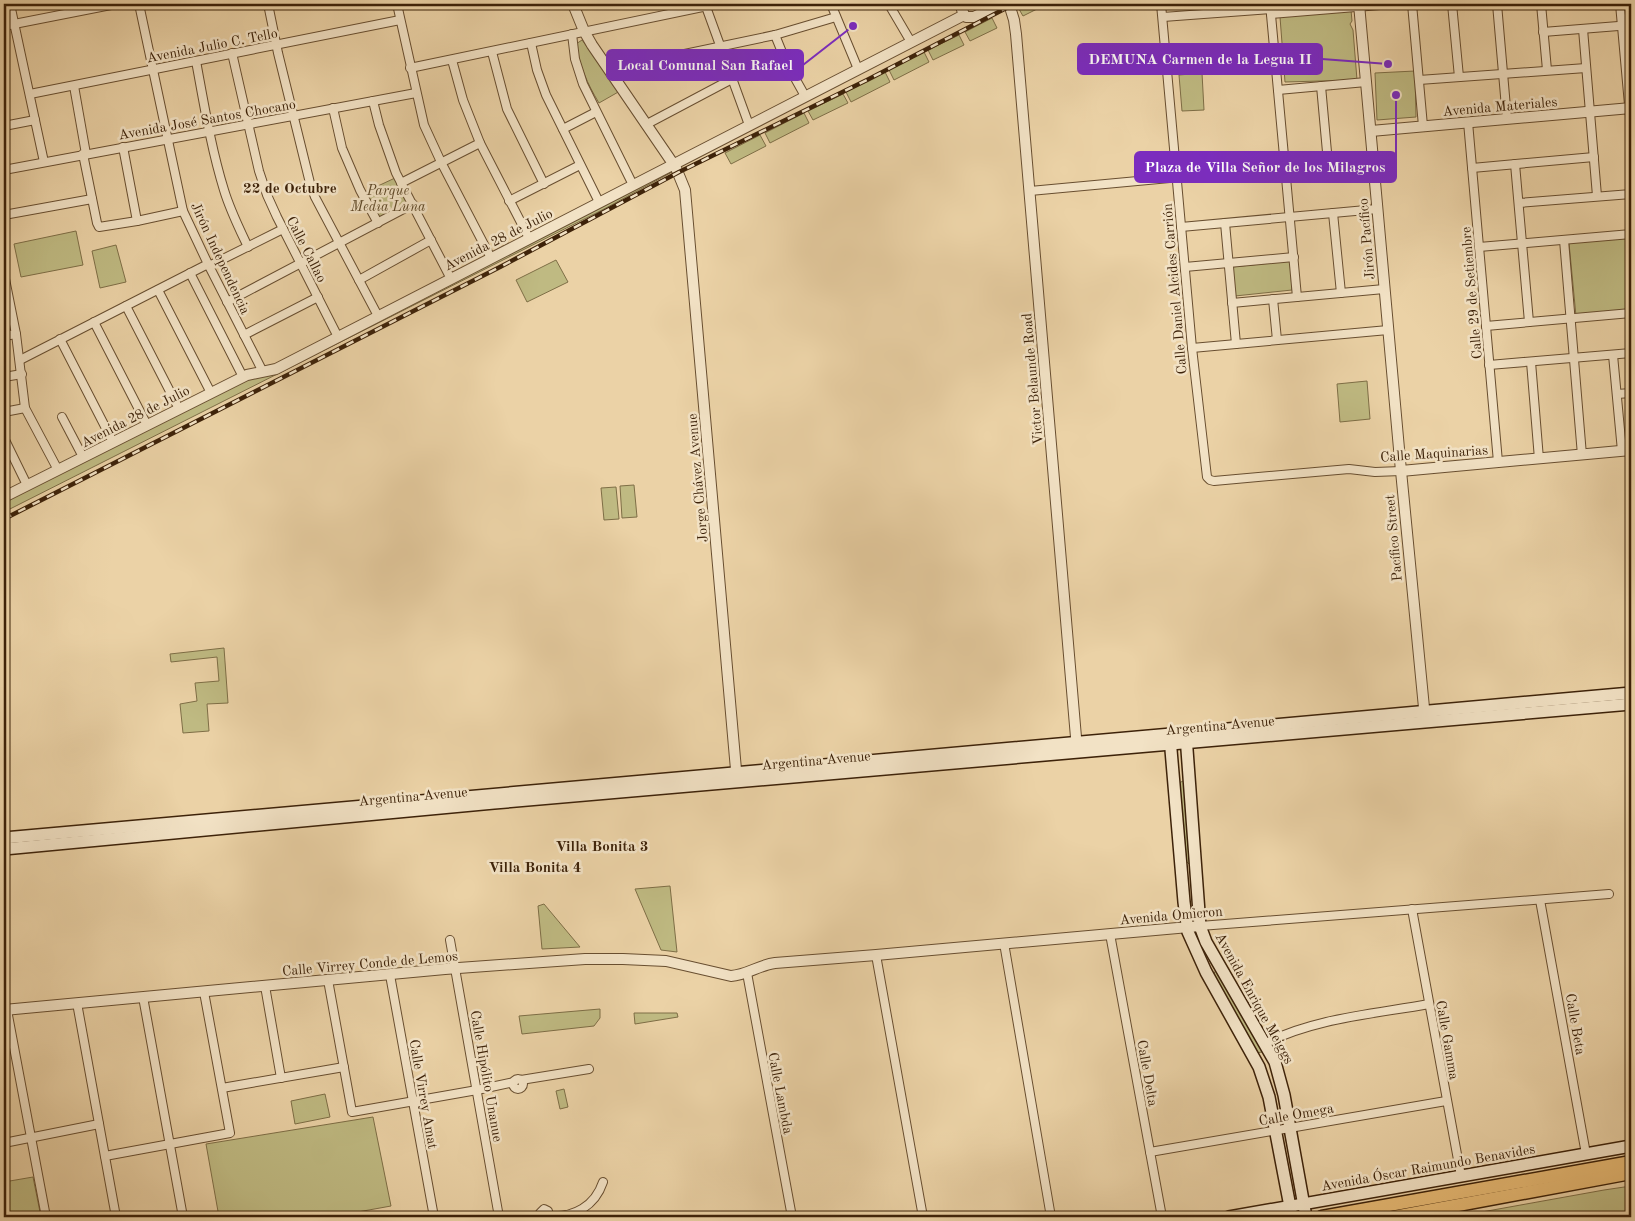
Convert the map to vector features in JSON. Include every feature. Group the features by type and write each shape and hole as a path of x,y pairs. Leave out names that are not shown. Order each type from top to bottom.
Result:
{"main road":[{"name":"Argentina Avenue","path":"4,849 242,821 1614,700 1631,693"},
{"name":"Argentina Avenue","path":"1614,700 1631,704"},
{"name":"Avenida Enrique Meiggs","path":"1186,737 1200,926 1218,964 1275,1062 1280,1077 1306,1217"},
{"path":"1170,739 1186,927 1193,947 1206,972 1259,1067 1269,1097 1291,1212"},
{"path":"1174,780 1190,779"},
{"name":"Argentina Avenue","path":"4,838 202,825"},
{"path":"1184,902 1198,901"},
{"path":"1206,972 1218,964"},
{"name":"Avenida Óscar Raimundo Benavides","path":"1229,1217 1291,1212 1304,1204 1631,1146"},
{"path":"1394,1217 1631,1162"},
{"path":"1322,1217 1428,1209 1631,1173"}],"street":[{"path":"10,4 44,162"},
{"path":"4,26 116,4"},
{"name":"Jirón Independencia","path":"139,4 184,211 208,265 263,372"},
{"path":"268,4 310,183 378,316"},
{"path":"396,4 424,125 491,258"},
{"name":"Jorge Chávez Avenue","path":"573,4 584,31 676,168 686,190 737,777"},
{"path":"410,68 717,4"},
{"path":"831,4 858,69"},
{"path":"960,4 964,15"},
{"name":"Avenida 28 de Julio","path":"4,497 251,373 276,369 599,202 633,185 676,168 749,125 964,15 971,18 1000,4"},
{"name":"Victor Belaunde Road","path":"1009,4 1015,27 1077,747"},
{"name":"Calle Daniel Alcides Carrión","path":"1161,4 1192,348 1205,473 1210,480"},
{"path":"1162,18 1271,9 1392,4"},
{"path":"1412,4 1423,126"},
{"path":"1452,4 1459,77"},
{"path":"1496,4 1507,119"},
{"path":"1541,4 1547,70"},
{"path":"1620,4 1631,127"},
{"path":"705,5 749,125"},
{"name":"Jirón Pacífico","path":"1360,5 1388,330"},
{"path":"891,8 911,42"},
{"path":"1271,9 1297,297"},
{"path":"614,77 632,65 775,35 836,17"},
{"name":"Avenida Julio C. Tello","path":"30,94 400,20"},
{"path":"1543,32 1631,25"},
{"path":"1582,29 1597,196"},
{"path":"572,34 577,68 596,112 633,185"},
{"path":"775,35 786,62 805,96"},
{"path":"531,43 541,83 599,202"},
{"path":"492,52 507,109 544,184"},
{"name":"Calle Callao","path":"232,53 267,195 338,337"},
{"path":"452,60 463,100 480,143 529,238"},
{"path":"196,61 209,131 224,191 234,218 248,246"},
{"path":"1419,80 1586,68"},
{"path":"647,124 732,79"},
{"path":"1278,90 1366,82"},
{"path":"74,86 96,223 99,227 184,211"},
{"path":"1321,86 1328,164"},
{"name":"Avenida José Santos Chocano","path":"4,170 416,93"},
{"path":"373,101 388,151 401,183 451,278"},
{"path":"333,108 342,148 360,190 378,223"},
{"name":"Avenida Materiales","path":"1371,131 1630,108"},
{"path":"563,129 596,112"},
{"path":"4,126 35,120"},
{"name":"Calle 29 de Setiembre","path":"1468,122 1498,462"},
{"path":"401,183 480,143"},
{"path":"123,147 137,221"},
{"path":"1472,168 1594,157"},
{"path":"1030,191 1373,159"},
{"path":"1515,164 1529,322"},
{"path":"510,202 580,165"},
{"path":"1519,203 1631,194"},
{"path":"4,215 92,199"},
{"path":"228,302 412,204"},
{"path":"1181,227 1377,209"},
{"path":"1333,213 1341,293"},
{"path":"1225,223 1236,344"},
{"path":"20,360 190,273 283,229"},
{"path":"1479,247 1631,234"},
{"path":"358,280 431,240"},
{"path":"1564,240 1582,455"},
{"path":"1185,267 1294,258"},
{"path":"190,273 243,377"},
{"path":"4,274 16,334 25,408 58,470"},
{"path":"1232,303 1384,289"},
{"path":"158,290 211,393"},
{"path":"244,335 318,297"},
{"path":"1273,299 1277,340"},
{"path":"126,306 179,409"},
{"path":"1486,326 1631,313"},
{"path":"94,322 147,425"},
{"path":"1192,348 1388,330"},
{"name":"Pacífico Street","path":"1388,330 1425,717"},
{"path":"4,336 16,334"},
{"path":"60,339 113,442"},
{"path":"1489,365 1631,353"},
{"path":"1613,354 1626,451"},
{"path":"1531,362 1539,459"},
{"path":"4,377 22,374"},
{"path":"1617,394 1631,393"},
{"path":"4,412 25,408"},
{"path":"62,417 83,457"},
{"path":"4,438 27,485"},
{"name":"Calle Maquinarias","path":"1210,480 1349,469 1375,472 1401,471 1626,451"},
{"name":"Avenida Omicron","path":"742,974 774,963 1186,927 1610,894"},
{"name":"Calle Beta","path":"1540,900 1586,1154"},
{"name":"Calle Gamma","path":"1412,909 1461,1176"},
{"name":"Calle Delta","path":"1110,934 1162,1217"},
{"name":"Calle Hipólito Unanue","path":"450,940 499,1217"},
{"path":"1004,943 1051,1217"},
{"path":"876,955 922,1217"},
{"name":"Calle Virrey Conde de Lemos","path":"5,1010 328,980 585,959 666,961 721,975 742,974"},
{"name":"Calle Lambda","path":"742,974 792,1217"},
{"name":"Calle Virrey Amat","path":"390,975 434,1217"},
{"path":"328,980 352,1112 589,1069"},
{"path":"265,986 281,1078"},
{"path":"104,1156 230,1133 204,992"},
{"path":"143,997 183,1217"},
{"path":"77,1003 116,1217"},
{"path":"1264,1044 1303,1027 1429,1004"},
{"path":"5,1010 46,1217"},
{"path":"222,1088 344,1067"},
{"name":"Calle Omega","path":"1150,1152 1446,1101"},
{"path":"4,1143 99,1124"},
{"path":"539,1217 544,1209 548,1211 549,1217 566,1215 587,1206 598,1195 603,1182"}],"green space":[{"path":"1016,4 1047,4 1023,16"},
{"path":"1351,10 1352,21 1350,24 1353,30 1357,80 1285,82 1280,17"},
{"path":"992,18 997,28 970,41 965,32"},
{"path":"959,35 964,45 933,60 928,50"},
{"path":"582,40 620,91 599,103 582,68 576,44"},
{"path":"924,52 929,62 894,80 889,70"},
{"path":"1415,71 1416,117 1377,120 1375,73"},
{"path":"885,72 890,82 851,102 846,92"},
{"path":"1202,73 1204,110 1182,111 1179,75"},
{"path":"843,94 848,103 813,120 808,111"},
{"path":"804,113 809,123 770,143 765,133"},
{"path":"760,135 766,146 731,164 725,153"},
{"path":"673,169 674,171 604,209 4,512 4,499 252,375 268,373"},
{"name":"Parque Media Luna","path":"395,178 409,205 379,220 365,192"},
{"path":"76,231 83,265 21,277 14,244"},
{"path":"1631,238 1631,312 1576,316 1569,243"},
{"path":"116,245 126,282 100,288 92,251"},
{"path":"556,260 568,282 527,302 516,280"},
{"path":"1290,261 1292,290 1235,296 1232,267"},
{"path":"1367,381 1370,419 1340,422 1337,384"},
{"path":"634,485 637,517 622,518 620,486"},
{"path":"616,487 619,519 604,520 601,488"},
{"path":"224,648 228,703 207,704 209,731 183,733 180,704 197,701 195,683 219,681 217,657 171,662 170,654"},
{"path":"1183,781 1186,783 1190,865 1186,861 1179,783"},
{"path":"670,886 677,952 661,950 635,889"},
{"path":"544,904 580,947 542,949 538,906"},
{"path":"1216,970 1262,1052 1256,1053 1213,975"},
{"path":"600,1009 600,1018 594,1026 522,1034 519,1016"},
{"path":"634,1013 677,1013 678,1017 635,1024"},
{"path":"564,1089 568,1107 560,1109 556,1091"},
{"path":"325,1094 330,1117 295,1124 291,1101"},
{"path":"373,1117 391,1206 330,1217 219,1217 206,1144"},
{"path":"33,1177 41,1217 4,1217 4,1182"},
{"path":"1631,1186 1631,1217 1454,1217 1604,1190"}],"railway":[{"path":"4,519 500,267 679,172 867,80 1014,4"}],"place":[{"name":"Local Comunal San Rafael","path":"853,26"},
{"name":"DEMUNA Carmen de la Legua II","path":"1388,64"},
{"name":"Plaza de Villa Señor de los Milagros","path":"1396,95"}],"district":[{"name":"22 de Octubre","path":"290,188"},
{"name":"Villa Bonita 3","path":"602,846"},
{"name":"Villa Bonita 4","path":"535,867"}]}
